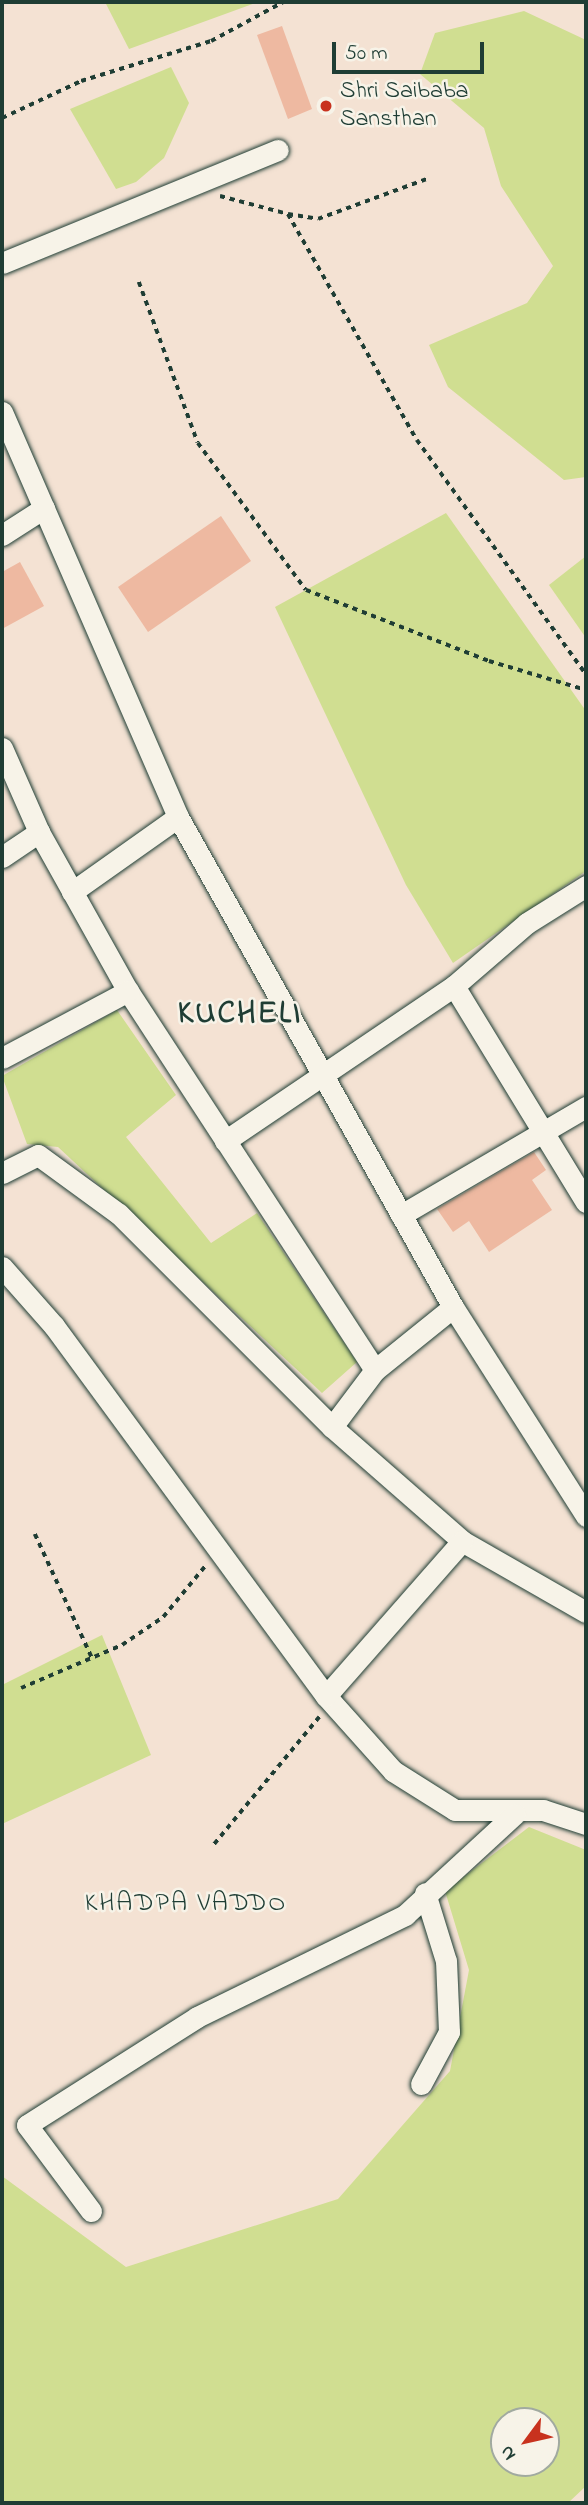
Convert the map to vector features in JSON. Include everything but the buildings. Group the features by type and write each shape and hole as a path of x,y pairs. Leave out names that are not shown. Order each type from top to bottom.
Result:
{"street":[{"path":"2,263 278,150"},
{"path":"2,412 178,817 453,1307 586,1516"},
{"path":"2,535 44,508"},
{"path":"2,748 39,832 128,991 374,1370"},
{"path":"72,892 178,817"},
{"path":"2,858 39,832"},
{"path":"225,1140 322,1071 454,986 527,923 586,886"},
{"path":"454,986 540,1132 586,1202"},
{"path":"2,1058 128,991"},
{"path":"401,1215 586,1107"},
{"path":"2,1173 38,1155 119,1214 332,1427 462,1541 586,1612"},
{"path":"2,1267 54,1326 326,1696 393,1770 455,1810 515,1814 542,1810 586,1824"},
{"path":"332,1427 374,1370 453,1307"},
{"path":"326,1696 462,1541"},
{"path":"91,2211 27,2125 197,2017 405,1915 425,1893 515,1814"},
{"path":"422,2084 449,2032 446,1961 425,1893"}],"path":[{"path":"2,118 81,81 211,41 283,2"},
{"path":"212,195 243,198 288,214 318,219 427,179"},
{"path":"288,214 417,440 586,674"},
{"path":"139,282 198,443 306,590 489,661 586,690"},
{"path":"35,1534 92,1658"},
{"path":"21,1688 92,1658 163,1617 219,1550"},
{"path":"214,1844 316,1726 326,1696"}],"green space":[{"path":"105,2 258,2 129,49"},
{"path":"524,11 586,40 586,477 564,480 448,387 429,345 527,303 553,266 501,186 484,128 420,74 435,33"},
{"path":"171,67 189,103 164,158 136,182 116,189 70,109"},
{"path":"446,513 586,711 586,871 453,963 406,885 275,607"},
{"path":"586,556 586,638 549,585"},
{"path":"117,1010 176,1095 126,1137 211,1243 257,1213 357,1362 322,1393 58,1147 27,1144 2,1076"},
{"path":"102,1635 151,1755 2,1824 2,1685"},
{"path":"529,1827 586,1850 586,2486 568,2503 2,2503 2,2176 126,2267 338,2199 450,2071 469,1970 445,1891"}],"place":[{"name":"Shri Saibaba Sansthan","path":"326,106"}],"district":[{"name":"KUCHELI","path":"240,1015"},
{"name":"KHADPA VADDO","path":"186,1905"}]}
